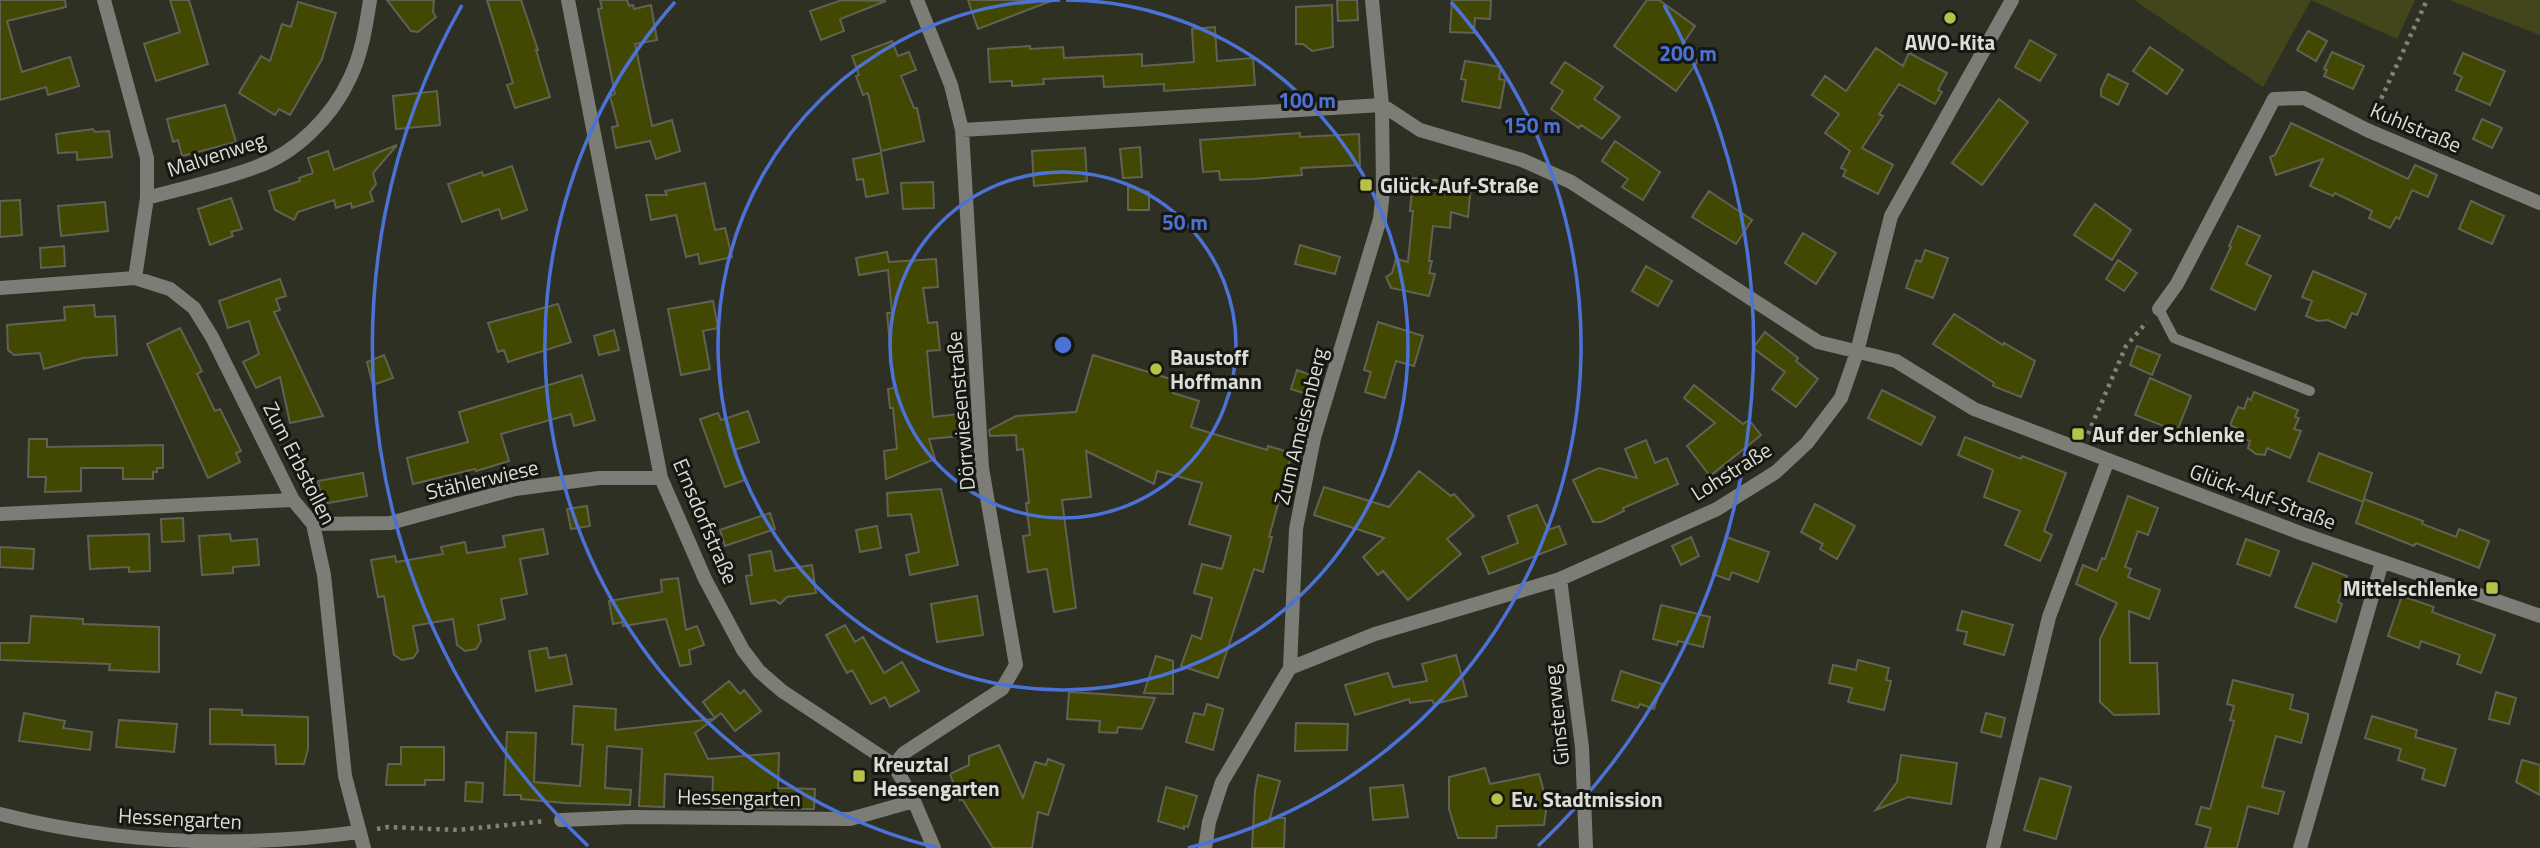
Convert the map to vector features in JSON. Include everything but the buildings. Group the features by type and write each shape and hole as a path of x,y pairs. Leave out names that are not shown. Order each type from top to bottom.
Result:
{"street":[{"path":"104,0 146,158 148,198 135,278"},
{"name":"Malvenweg","path":"148,198 257,167 290,150 324,120 350,78 363,40 370,0"},
{"name":"Ernsdorfstraße","path":"568,0 661,478 705,579 743,650 759,671 782,691 894,765 914,801 934,848"},
{"name":"Dörrwiesenstraße","path":"894,765 904,753 1002,689 1016,665 982,468 962,130 951,85 917,0"},
{"name":"Zum Ameisenberg","path":"1205,848 1209,822 1222,782 1290,668 1296,529 1314,438 1380,219 1383,191 1382,105 1372,0"},
{"name":"Lohstraße","path":"1290,668 1375,634 1560,579 1717,509 1776,472 1807,443 1841,398 1857,352 1891,216 2012,0"},
{"name":"Kuhlstraße","path":"2159,309 2177,284 2274,99 2304,98 2367,130 2540,203"},
{"path":"962,130 1382,105"},
{"name":"Glück-Auf-Straße","path":"1382,105 1420,130 1522,160 1570,181 1818,342 1896,361 1974,409 2382,562 2540,616"},
{"name":"Zum Erbstollen","path":"0,288 135,278 170,289 194,308 212,337 293,500 313,524 324,575 345,776 364,848"},
{"path":"1993,848 2049,617 2108,460"},
{"name":"Stählerwiese","path":"313,524 390,523 515,489 599,478 661,478"},
{"path":"0,514 293,500"},
{"path":"2300,848 2382,562"},
{"name":"Ginsterweg","path":"1560,579 1582,747 1586,848"},
{"name":"Hessengarten","path":"561,820 632,817 850,819 914,801"},
{"name":"Hessengarten","path":"0,814 50,827 178,841 280,842 359,832"}],"lane":[{"path":"2159,309 2175,338 2311,391"}],"path":[{"path":"2367,130 2427,0"},
{"path":"2081,451 2126,346 2159,309"},
{"path":"359,832 388,827 457,830 561,820"}],"green space":[{"path":"2134,0 2311,0 2263,87"},
{"path":"2311,0 2415,0 2397,39"},
{"path":"2449,0 2540,0 2540,35"}],"place":[{"name":"AWO-Kita","path":"1950,18"},
{"name":"Glück-Auf-Straße","path":"1366,185"},
{"name":"Baustoff Hoffmann","path":"1156,369"},
{"name":"Auf der Schlenke","path":"2078,434"},
{"name":"Mittelschlenke","path":"2492,588"},
{"name":"Kreuztal Hessengarten","path":"859,776"},
{"name":"Ev. Stadtmission","path":"1497,799"}]}
